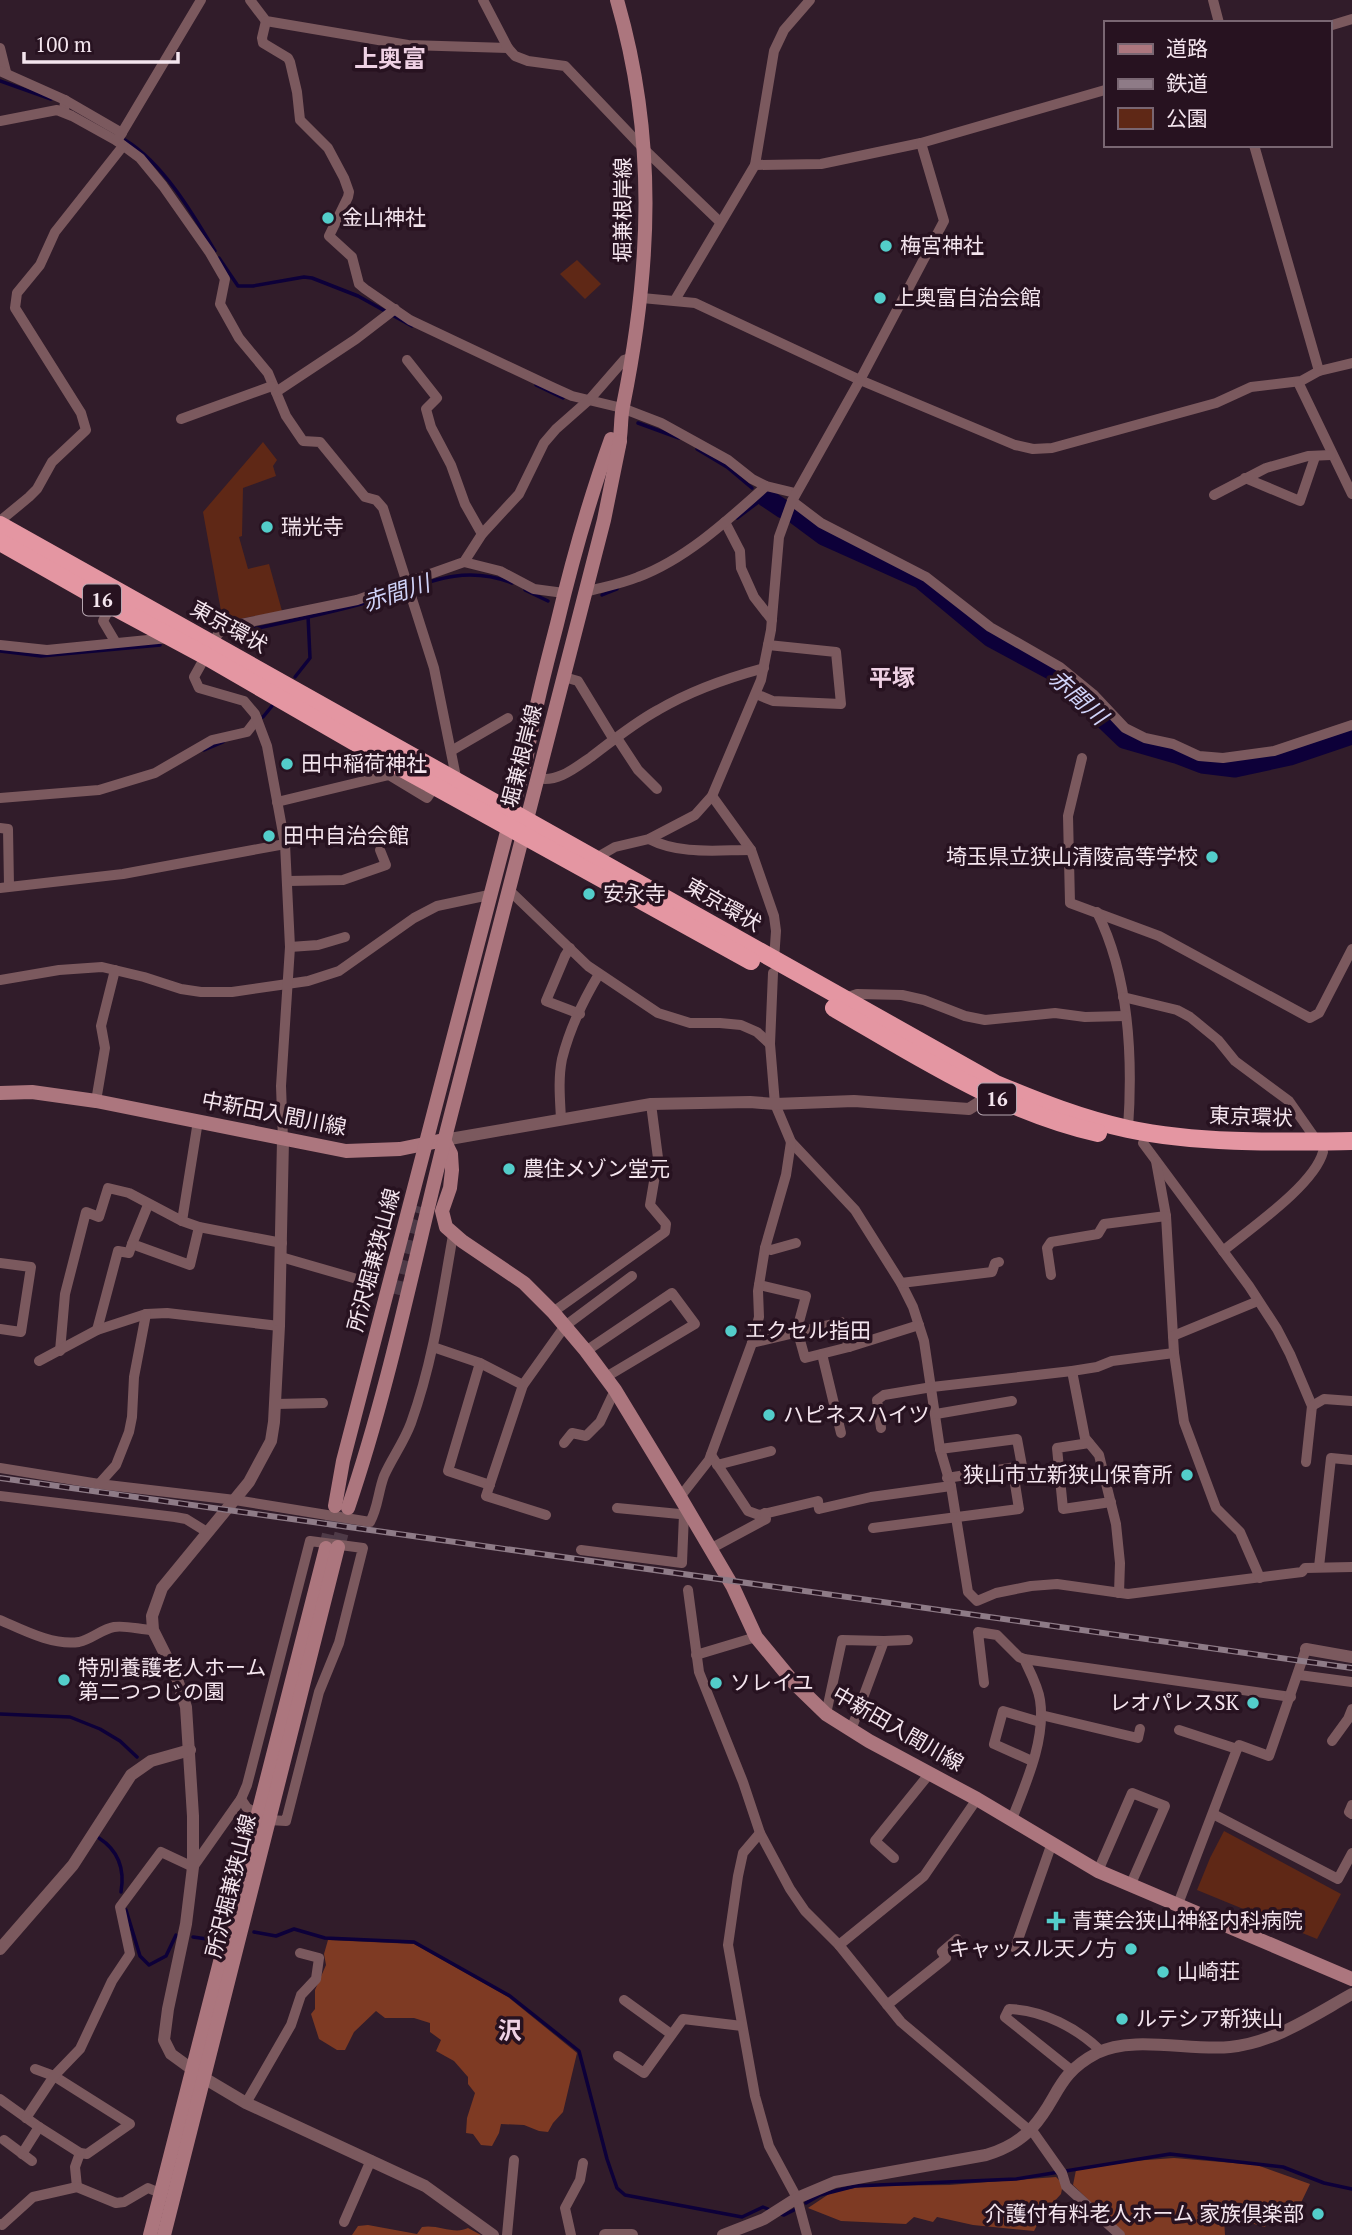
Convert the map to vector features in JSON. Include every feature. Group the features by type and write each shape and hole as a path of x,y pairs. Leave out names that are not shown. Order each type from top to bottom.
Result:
{"highway":[{"name":"東京環状","path":"0,523 435,786 596,858 773,967 842,999 993,1090 1128,1129 1190,1137 1320,1147 1352,1153"},
{"name":"東京環状","path":"0,542 111,605 172,637 209,649 457,782 517,824 993,1090 1056,1122 1143,1143 1215,1149 1320,1147 1352,1141"}],"main road":[{"name":"堀兼根岸線","path":"517,824 537,778 604,520 642,298 647,220 644,149 631,55 617,0"},
{"name":"堀兼根岸線","path":"517,824 564,593 589,498 616,440"},
{"name":"堀兼根岸線","path":"549,693 616,440"},
{"name":"所沢堀兼狭山線","path":"341,1507 363,1463 509,890 517,824"},
{"name":"所沢堀兼狭山線","path":"341,1507 342,1461 489,895 517,824"},
{"name":"中新田入間川線","path":"0,1093 32,1092 96,1101 346,1151 400,1149 444,1140"},
{"path":"444,1140 451,1154 452,1170 442,1216 452,1234"},
{"path":"422,1233 432,1228 452,1234"},
{"name":"中新田入間川線","path":"452,1234 524,1283 586,1350 615,1390 680,1497 687,1515 733,1587 756,1637 794,1684 826,1714 1098,1871 1351,1978"},
{"name":"所沢堀兼狭山線","path":"341,1507 356,1462 397,1294"},
{"name":"所沢堀兼狭山線","path":"164,2235 199,2074 332,1548"},
{"name":"所沢堀兼狭山線","path":"150,2235 160,2193 199,2074"}],"street":[{"path":"0,523 37,489 52,462 86,430 81,412 15,308 17,293 40,265 55,232 121,140 201,0"},
{"path":"250,0 266,21 408,45 508,48"},
{"path":"483,0 508,48 515,56 528,61 565,66 644,149 719,221"},
{"path":"675,299 755,164 774,51 784,30 810,0"},
{"path":"1213,0 1218,21"},
{"path":"1331,25 1352,19"},
{"path":"266,21 263,43 288,58 290,62 300,120 328,148 347,186 348,197 328,236 352,257 359,284 390,313 410,320 585,404 661,423 700,443 728,460 751,479 793,497 821,523 926,577 990,627 1060,667 1093,694 1125,729 1199,755 1223,758 1274,751 1352,725"},
{"path":"0,48 3,72 121,140 140,158 163,186 225,279 220,304 239,338 268,373 286,416 303,441 320,442 365,497 376,500 383,508 434,668 457,782"},
{"path":"755,164 821,164 921,144 1104,90"},
{"path":"0,121 64,106"},
{"path":"596,858 615,847 649,839 695,815 712,796 756,694 764,668 772,620 779,537 793,497 944,221 921,144"},
{"path":"1255,147 1319,370"},
{"path":"642,298 675,299 695,303 859,380 1015,445 1033,449 1052,448 1216,403 1251,387 1298,382 1310,378 1319,370 1352,363"},
{"path":"181,419 274,389 390,313"},
{"path":"493,2235 425,2186 246,2103 171,2054 164,2040 186,1924 193,1867 190,1750 186,1707 176,1676 153,1630 152,1616 162,1588 235,1500 262,1461 271,1441 282,1243 281,1086 290,947 285,845 267,746 257,719 244,701 199,688 194,677 218,634 226,627 357,600 409,586 464,562 482,534 519,494 544,443 585,404 624,360 633,357"},
{"path":"407,360 437,398 426,409 431,427 451,465 465,504 482,534"},
{"path":"1298,382 1352,494"},
{"path":"1214,495 1245,478 1290,461 1308,456 1331,455"},
{"path":"1245,478 1300,500 1315,457"},
{"path":"585,592 638,577 670,561 727,526 766,486"},
{"path":"727,526 740,551 741,568 754,597 772,620"},
{"path":"464,562 500,571 534,589 564,593"},
{"path":"109,647 103,621 111,605"},
{"path":"0,645 47,655 172,637"},
{"path":"756,694 774,701 841,704 836,652 768,645"},
{"path":"537,778 546,780 569,772 657,710 677,700 730,677 764,668"},
{"path":"564,677 578,681 615,739 638,770 657,789"},
{"path":"451,751 508,718"},
{"path":"0,798 99,790 155,773 212,740 247,732 257,719"},
{"path":"1082,758 1068,816 1070,903 1159,936 1310,1018 1319,1013 1352,949"},
{"path":"277,802 389,775 427,797 435,786"},
{"path":"712,796 751,850 774,916 776,931 770,1044 775,1104 791,1142 855,1210 901,1283 919,1325 968,1592 977,1601 996,1593 1057,1584 1128,1594 1302,1572 1305,1567 1352,1567"},
{"path":"0,828 8,829 4,887 122,874 285,845"},
{"path":"649,839 662,846 688,850 751,850"},
{"path":"288,881 343,880 386,865 380,850"},
{"path":"509,890 599,974 639,1001 669,1018 690,1023 741,1026 757,1032 770,1044"},
{"path":"0,980 86,967 144,976 181,989 232,992 316,979 339,971 414,918 437,906 489,895"},
{"path":"1097,912 1110,937 1123,997 1128,1033 1128,1129"},
{"path":"290,947 318,945 345,937"},
{"path":"570,948 546,1001 580,1014"},
{"path":"96,1101 105,1048 101,1026 115,970"},
{"path":"561,1119 559,1082 562,1059 599,974"},
{"path":"842,999 857,994 902,995 985,1020 1055,1013 1085,1017 1125,1016"},
{"path":"1123,997 1177,1010 1190,1017 1218,1040 1235,1061 1289,1101 1320,1147 1320,1162 1310,1178 1223,1251"},
{"path":"444,1140 651,1104 854,1101 969,1109 993,1090"},
{"path":"553,1312 664,1232 666,1224 650,1205 658,1158 651,1104"},
{"path":"181,1222 198,1121"},
{"path":"680,1497 714,1460 752,1343 759,1317 759,1286 765,1248 786,1175 791,1142"},
{"path":"1143,1143 1223,1251 1282,1338 1311,1406 1306,1462"},
{"path":"1156,1161 1166,1216 1172,1336 1184,1422 1216,1508 1240,1532 1260,1578"},
{"path":"60,1351 65,1294 86,1212 99,1217 108,1188 129,1193 181,1222 282,1243"},
{"path":"97,1330 118,1251 129,1253 148,1205"},
{"path":"1051,1275 1047,1248 1051,1242 1098,1234 1104,1224 1166,1216"},
{"path":"132,1244 190,1265 199,1227"},
{"path":"0,1468 99,1484 235,1500 370,1522 375,1513 383,1480 410,1425 433,1347 443,1304 452,1234"},
{"path":"765,1248 771,1250 796,1243"},
{"path":"281,1257 357,1279"},
{"path":"901,1283 992,1272 995,1263 999,1262"},
{"path":"0,1263 31,1268 21,1332 0,1329"},
{"path":"546,1515 486,1496 523,1385 565,1326 632,1276"},
{"path":"759,1286 806,1296 797,1333 805,1358 919,1325"},
{"path":"586,1350 671,1293 695,1324 606,1377"},
{"path":"1172,1336 1258,1301"},
{"path":"39,1361 97,1330 146,1314 167,1313 279,1326"},
{"path":"99,1484 116,1465 129,1432 134,1377 146,1314"},
{"path":"752,1343 841,1322 849,1347"},
{"path":"433,1347 480,1363 523,1385"},
{"path":"881,1428 877,1400 884,1395 1072,1371 1097,1367 1112,1361 1174,1353"},
{"path":"822,1354 841,1433"},
{"path":"480,1363 448,1471 490,1485"},
{"path":"1072,1371 1085,1438 1099,1455 1116,1524 1120,1563 1119,1593"},
{"path":"564,1444 572,1433 586,1436 600,1422 615,1390"},
{"path":"1311,1406 1324,1398 1352,1401"},
{"path":"936,1414 1012,1401"},
{"path":"275,1404 323,1403"},
{"path":"714,1460 748,1511 759,1515 818,1501 820,1509 1022,1466 1017,1439 940,1449"},
{"path":"1089,1443 1057,1448 1063,1509 1111,1503"},
{"path":"714,1460 771,1451"},
{"path":"1319,1567 1331,1458 1352,1460"},
{"path":"873,1528 1019,1509 1015,1484"},
{"path":"0,1496 175,1517 186,1519 207,1532"},
{"path":"581,1550 682,1563 687,1515 617,1508"},
{"path":"710,1549 766,1519 765,1513"},
{"path":"193,1867 241,1799 247,1785 310,1541 363,1548 339,1643 319,1692 286,1821 263,1816 247,1808 241,1799"},
{"path":"688,1590 699,1672 760,1833 805,1912 839,1945 887,2005 916,2036 1030,2130 1062,2173 1066,2186 1120,2235"},
{"path":"0,1620 31,1633 67,1642 79,1642 114,1627 153,1630"},
{"path":"984,1683 978,1632 997,1635 1024,1659 1291,1697"},
{"path":"696,1655 756,1637"},
{"path":"826,1714 842,1640 908,1640"},
{"path":"851,1730 884,1641"},
{"path":"1178,1904 1239,1745 1269,1756 1307,1649 1352,1657"},
{"path":"1012,1819 1032,1761 1041,1718 1040,1698 1024,1659"},
{"path":"1298,1675 1352,1682"},
{"path":"1332,1741 1349,1719 1352,1709"},
{"path":"1032,1761 994,1744 1003,1711 1138,1738 1140,1729"},
{"path":"1179,1730 1237,1749"},
{"path":"0,1949 73,1865 131,1775 151,1762 190,1750"},
{"path":"894,1858 875,1841 930,1773"},
{"path":"1098,1871 1132,1793 1165,1806 1130,1886"},
{"path":"839,1945 924,1875 977,1799"},
{"path":"1352,1805 1349,1812 1352,1814"},
{"path":"1213,1814 1338,1879 1352,1853"},
{"path":"760,1833 744,1853 728,1945 755,2096 769,2146 797,2198 807,2235"},
{"path":"1014,1948 1052,1843"},
{"path":"26,2118 54,2076 80,2049 112,1981 128,1960 130,1954 120,1914 123,1901 161,1853 193,1867"},
{"path":"887,2005 946,1958 942,1952 957,1939"},
{"path":"246,2103 291,2025 301,1995 316,1979 319,1958 300,1953"},
{"path":"723,2235 764,2219 797,2198 835,2182 986,2155 1008,2146 1030,2130 1071,2070 1101,2051 1130,2045 1216,2048 1257,2042 1296,2025 1352,1994"},
{"path":"624,2000 671,2034"},
{"path":"1071,2070 1004,2017 1009,2009 1022,2009 1048,2016 1073,2029 1101,2051"},
{"path":"618,2056 644,2073 683,2019 742,2026"},
{"path":"1,2101 39,2127 87,2154 130,2124 54,2076 35,2069"},
{"path":"4,2140 27,2158 39,2127"},
{"path":"77,2187 75,2167 80,2152"},
{"path":"344,2222 371,2160"},
{"path":"507,2235 514,2160"},
{"path":"571,2235 565,2208 580,2180 583,2163"},
{"path":"0,2224 33,2197 77,2187 116,2203 124,2202 148,2188 160,2193"},
{"path":"605,2235 632,2235"}],"green space":[{"path":"577,260 601,284 585,299 560,274"},
{"path":"263,442 277,460 273,466 276,476 243,488 242,536 239,537 248,569 269,564 282,611 223,622 203,512"},
{"path":"1224,1831 1341,1894 1317,1939 1197,1890"}],"shaded area":[{"path":"328,1940 414,1944 508,1997 577,2053 563,2112 548,2132 524,2125 501,2124 492,2146 481,2145 473,2134 466,2133 467,2118 475,2093 468,2084 468,2077 454,2061 436,2051 441,2040 430,2032 430,2023 414,2018 385,2018 376,2011 354,2032 345,2050 337,2050 319,2039 311,2014 315,2009 315,1990 326,1965 324,1954"},
{"path":"1174,2158 1257,2165 1310,2184 1297,2211 1279,2203 1265,2227 1254,2224 1238,2205 1224,2219 1225,2235 1125,2235 1073,2185 1076,2170"},
{"path":"1056,2177 1063,2184 1061,2194 1042,2215 1034,2231 973,2225 937,2217 933,2222 914,2217 906,2224 841,2221 808,2208 832,2192 866,2186 949,2185"},
{"path":"368,2225 417,2234 422,2227 457,2230 468,2228 481,2235 352,2235 358,2226"}],"waterway":[{"path":"0,81 51,99"},
{"path":"125,140 164,175 215,251"},
{"path":"219,258 238,286 312,278 358,296 412,326"},
{"path":"536,385 563,398"},
{"path":"638,423 679,438"},
{"path":"697,449 727,467 752,488"},
{"name":"赤間川","path":"737,518 765,497"},
{"name":"赤間川","path":"765,497 783,509"},
{"name":"赤間川","path":"793,513 824,536 920,579 991,638 1054,672 1124,739 1202,764 1235,768 1290,756 1352,735"},
{"name":"赤間川","path":"240,632 346,608 453,576 491,577 512,583"},
{"name":"赤間川","path":"602,595 617,589"},
{"name":"赤間川","path":"525,590 548,601"},
{"path":"295,677 310,658 308,616"},
{"name":"赤間川","path":"0,651 41,656 160,645"},
{"path":"263,717 272,706"},
{"path":"204,750 223,742"},
{"path":"0,1714 70,1717 100,1729 120,1741 137,1757"},
{"path":"99,1838 119,1861 121,1892"},
{"path":"126,1910 140,1956 149,1965 166,1956 176,1935"},
{"path":"254,1932 276,1936 294,1929 325,1938 414,1942 510,1996 579,2051 607,2159 617,2188 625,2195 742,2217 763,2207 768,2209"},
{"path":"193,1937 214,1940"},
{"path":"806,2203 820,2195 855,2186 1016,2179 1170,2154 1283,2167 1324,2183 1352,2189"},
{"path":"781,2214 798,2208"}],"tunnel":[{"path":"399,1295 421,1207"},
{"path":"326,1548 335,1506"},
{"path":"338,1547 348,1508"}],"railway":[{"path":"0,1478 1352,1668"}],"place":[{"name":"金山神社","path":"328,218"},
{"name":"梅宮神社","path":"886,246"},
{"name":"上奥富自治会館","path":"880,298"},
{"name":"瑞光寺","path":"267,527"},
{"name":"田中稲荷神社","path":"287,764"},
{"name":"田中自治会館","path":"269,836"},
{"name":"埼玉県立狭山清陵高等学校","path":"1212,857"},
{"name":"安永寺","path":"589,894"},
{"name":"農住メゾン堂元","path":"509,1169"},
{"name":"エクセル指田","path":"731,1331"},
{"name":"ハピネスハイツ","path":"769,1415"},
{"name":"狭山市立新狭山保育所","path":"1187,1475"},
{"name":"特別養護老人ホーム 第二つつじの園","path":"64,1680"},
{"name":"ソレイユ","path":"716,1683"},
{"name":"レオパレスSK","path":"1253,1703"},
{"name":"青葉会狭山神経内科病院","path":"1056,1921"},
{"name":"キャッスル天ノ方","path":"1131,1949"},
{"name":"山崎荘","path":"1163,1972"},
{"name":"ルテシア新狭山","path":"1122,2019"},
{"name":"介護付有料老人ホーム 家族倶楽部","path":"1318,2214"}],"district":[{"name":"上奥富","path":"390,59"},
{"name":"平塚","path":"892,678"},
{"name":"沢","path":"510,2031"}]}
